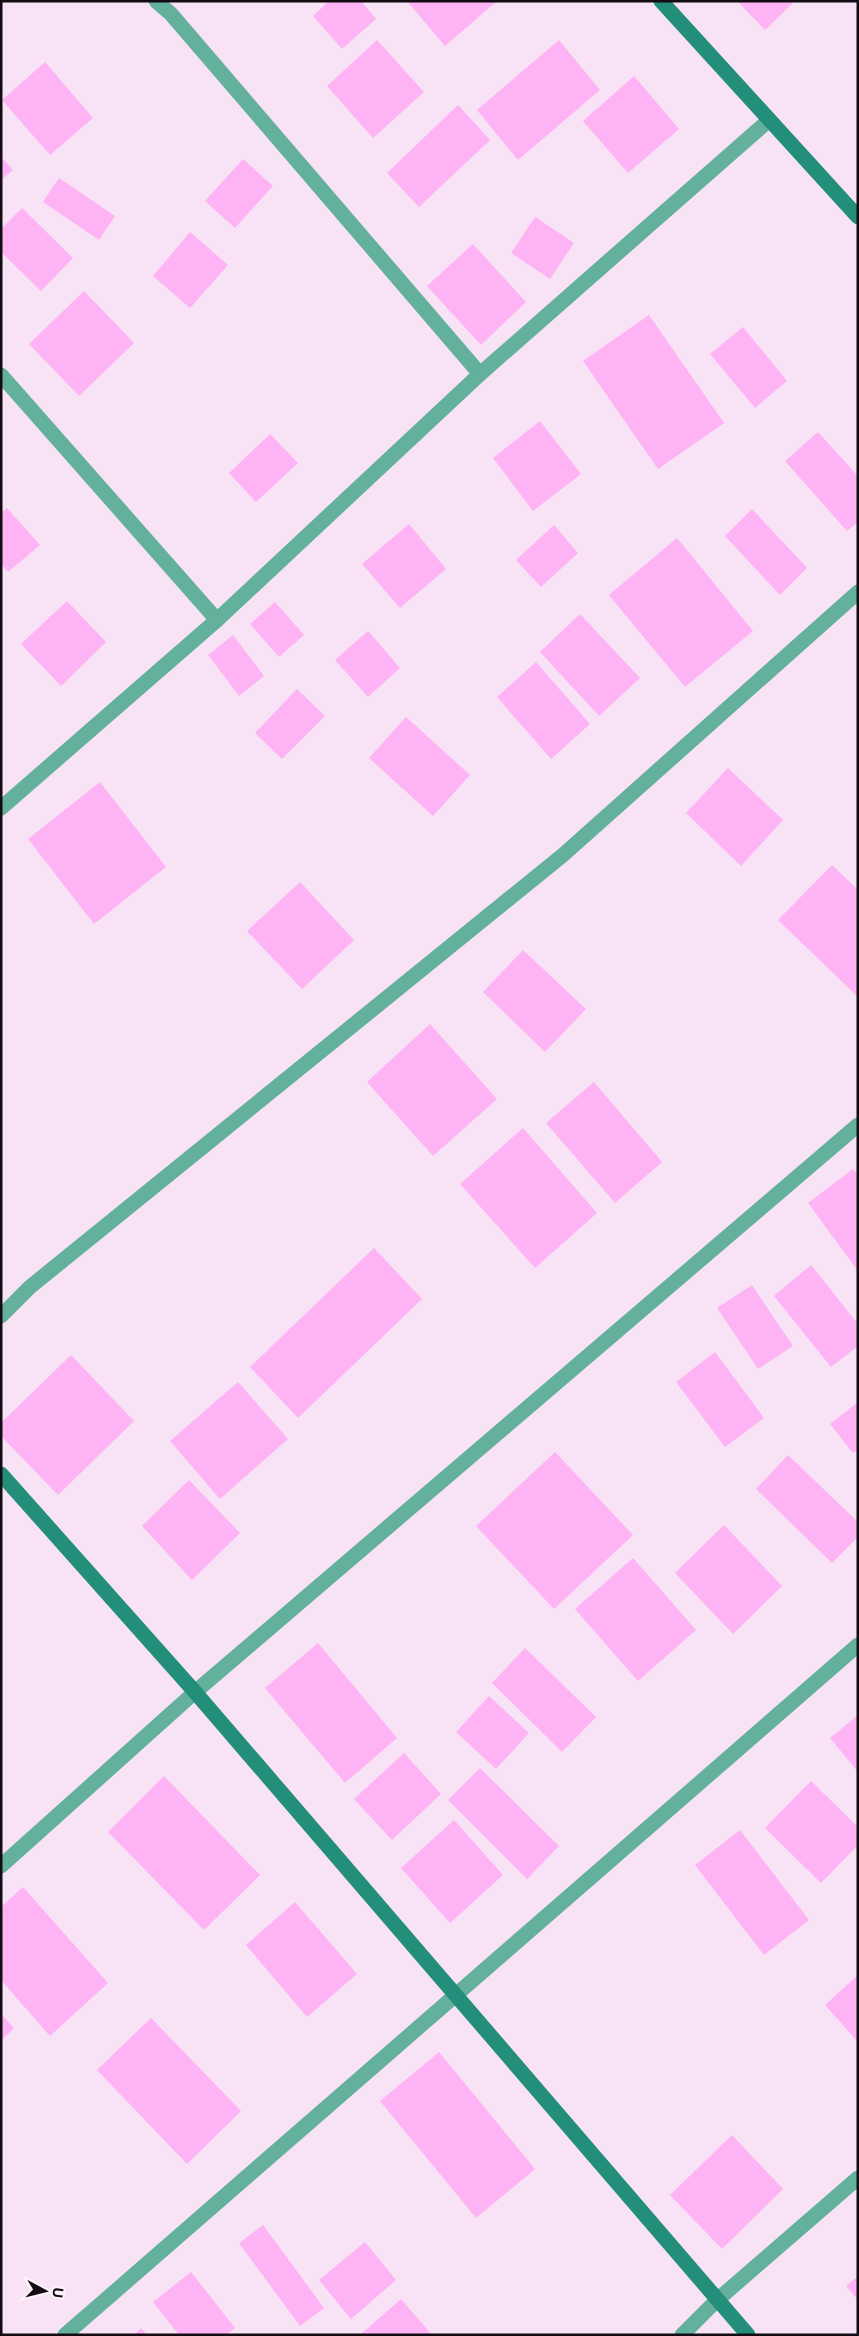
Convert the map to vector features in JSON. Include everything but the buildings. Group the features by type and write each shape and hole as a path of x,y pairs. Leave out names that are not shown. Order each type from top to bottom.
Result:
{"street":[{"path":"156,1 171,14 480,374"},
{"path":"661,1 858,217"},
{"path":"1,808 217,620 480,374 769,120"},
{"path":"1,375 217,620"},
{"path":"1,1316 30,1287 563,855 858,592"},
{"path":"1,1866 194,1692 858,1125"},
{"path":"1,1474 194,1692 748,2335"},
{"path":"65,2335 858,1645"},
{"path":"682,2335 716,2300 858,2178"}]}
